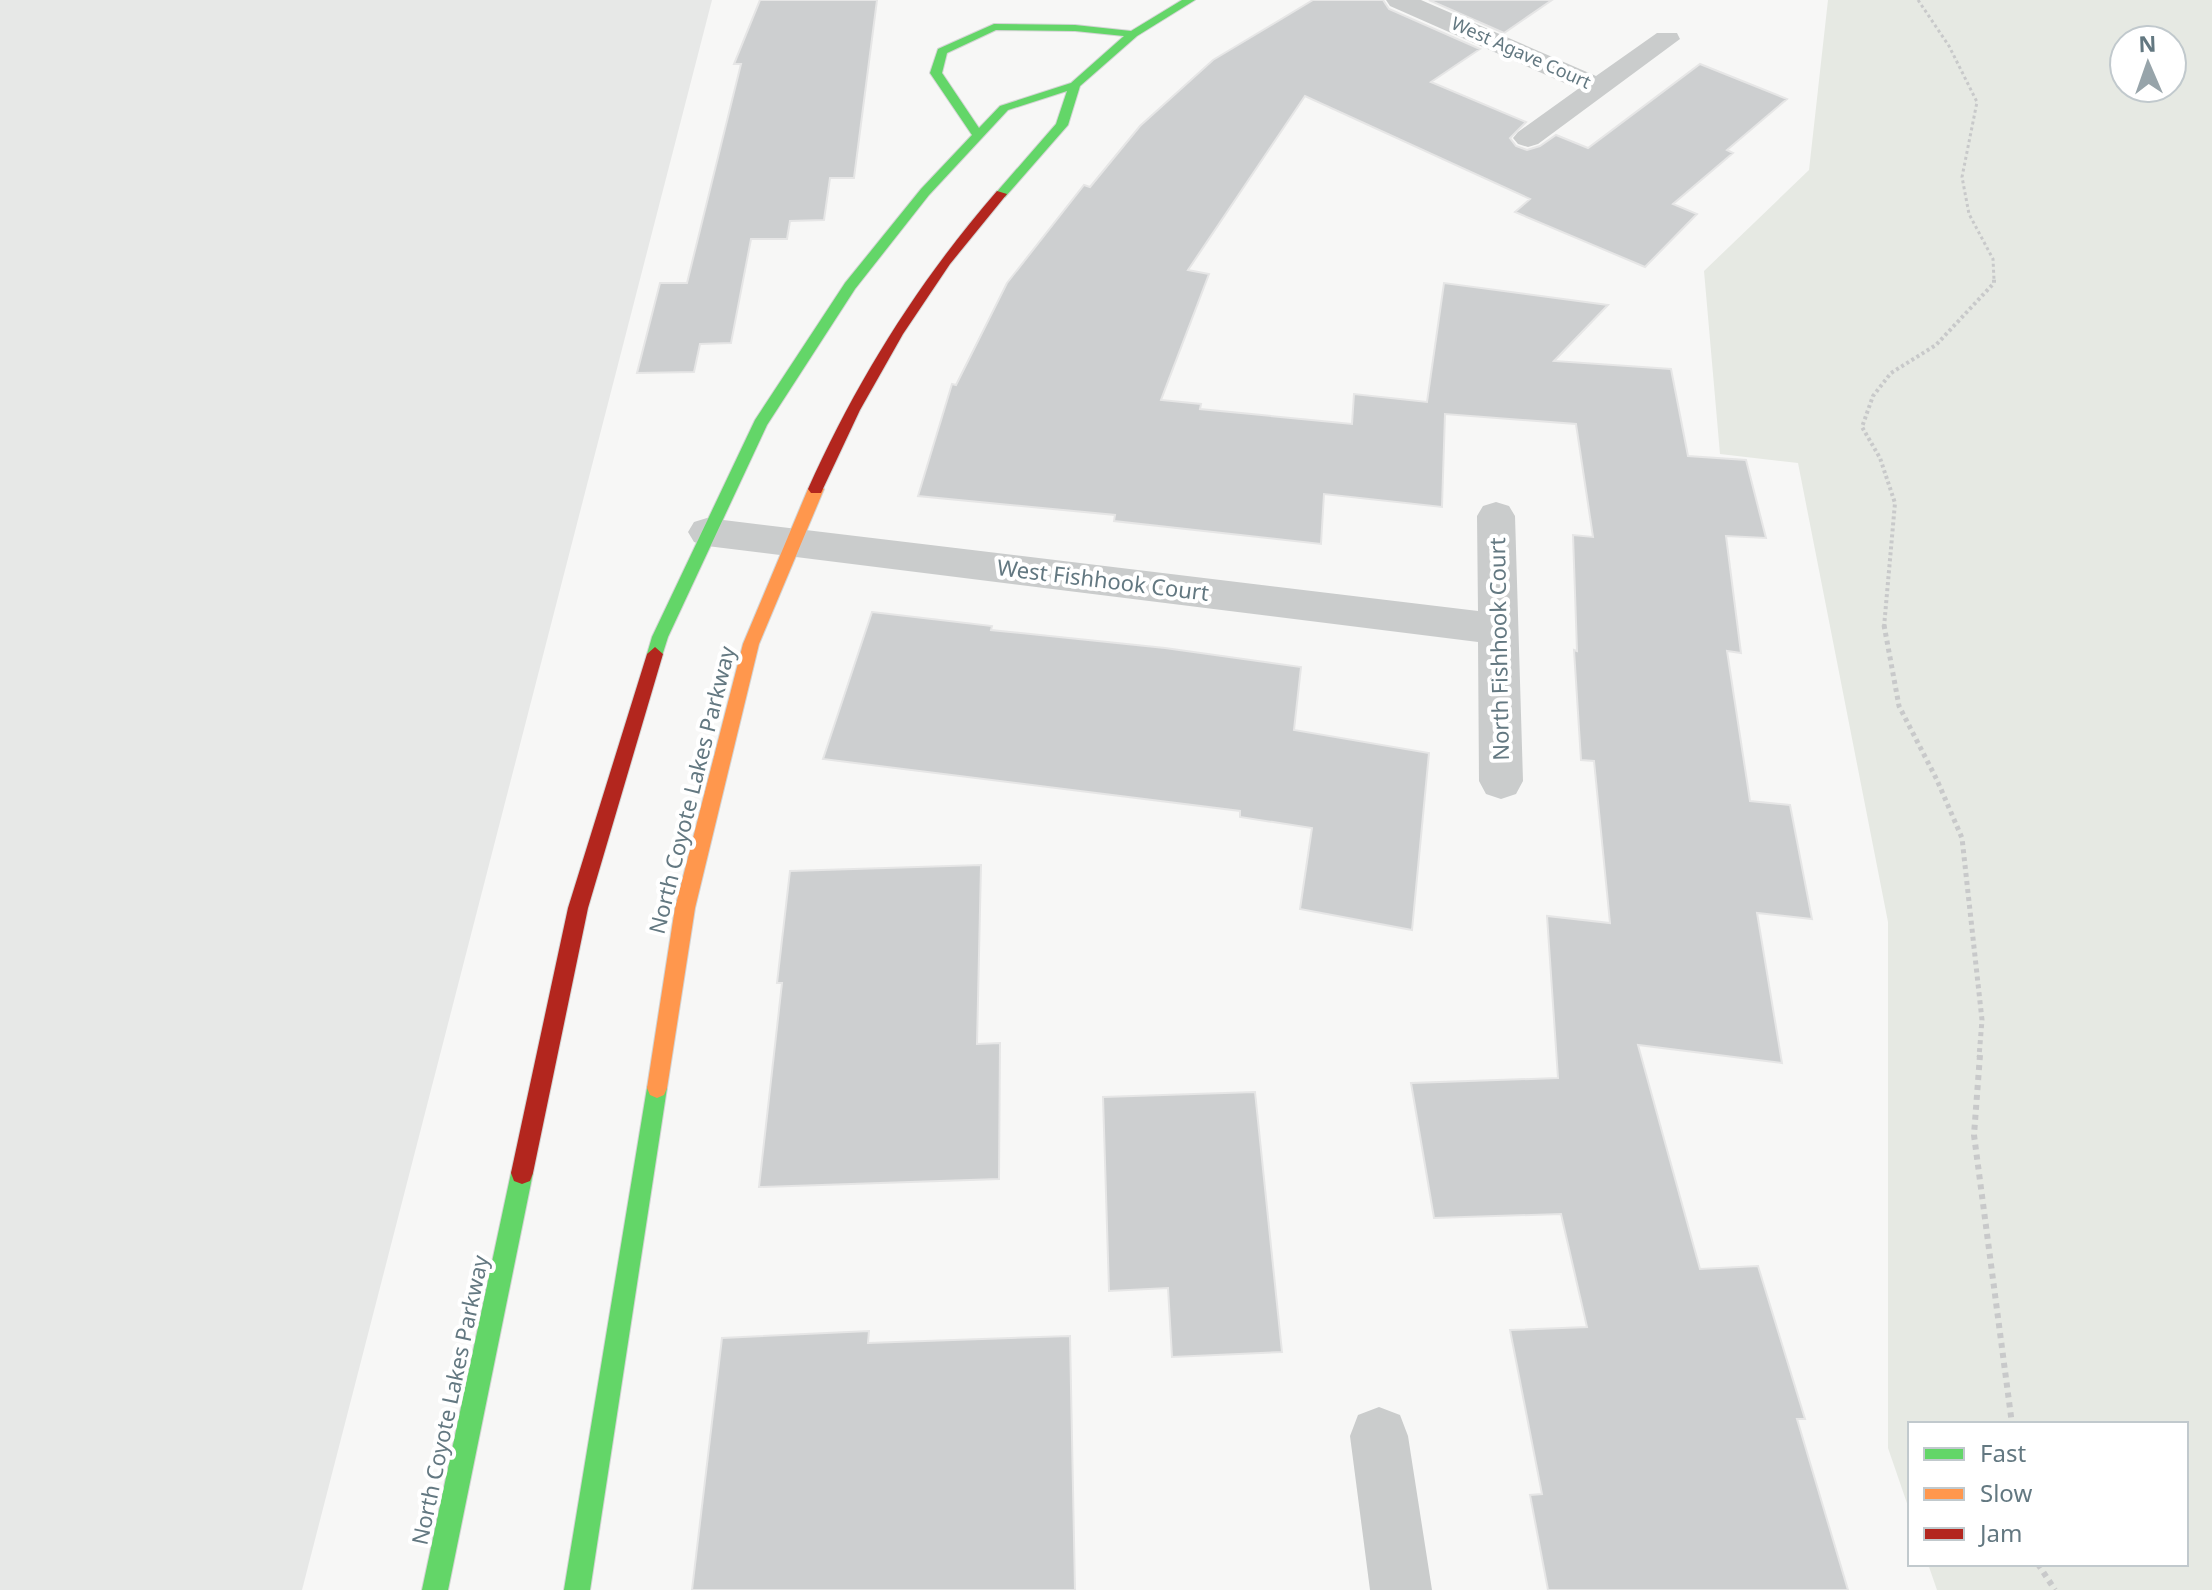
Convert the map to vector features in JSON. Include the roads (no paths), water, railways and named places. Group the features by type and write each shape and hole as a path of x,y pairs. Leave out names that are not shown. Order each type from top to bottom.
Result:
{"street":[{"name":"North Coyote Lakes Parkway","path":"435,1590 578,908 660,637 707,532 760,424 842,297 925,192 977,134 1004,108 1075,85 1133,34 1190,0"},
{"name":"West Agave Court","path":"1399,0 1599,88"},
{"path":"977,134 936,73 942,51 994,27 1059,27 1133,34"},
{"path":"1528,138 1667,39"},
{"name":"North Coyote Lakes Parkway","path":"577,1590 685,908 751,644 837,438 918,301 988,208 1062,125 1075,85"},
{"name":"North Fishhook Court","path":"1496,516 1501,781"},
{"name":"West Fishhook Court","path":"707,532 1499,629"},
{"path":"1379,1436 1401,1590"}]}
